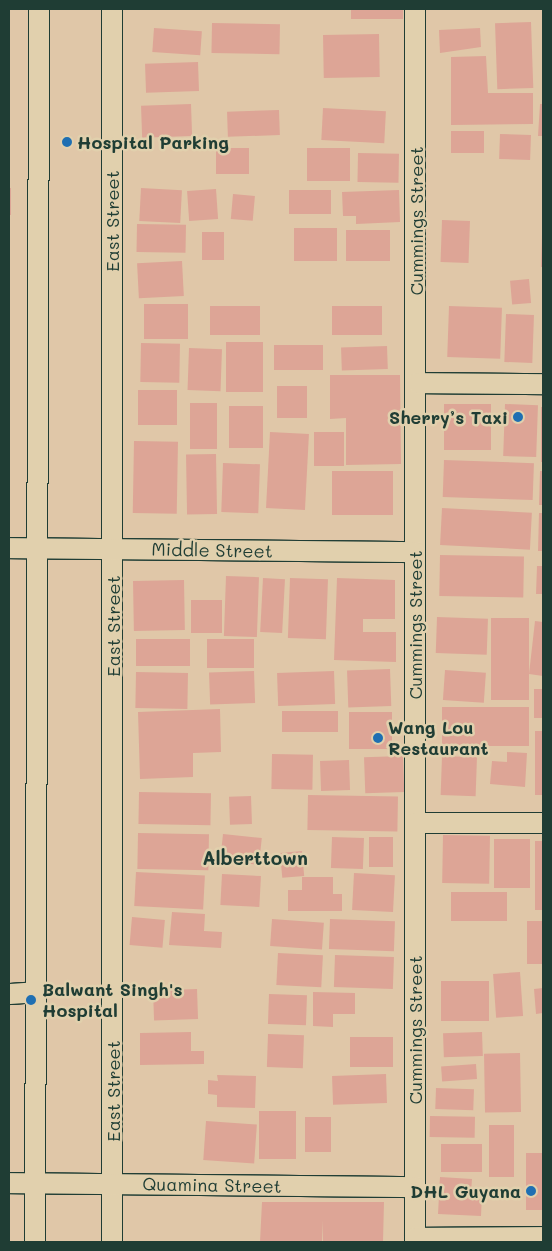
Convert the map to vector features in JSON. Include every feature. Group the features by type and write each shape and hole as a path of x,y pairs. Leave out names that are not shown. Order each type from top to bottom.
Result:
{"street":[{"path":"35,1242 39,9"},
{"name":"East Street","path":"112,9 112,1242"},
{"name":"Cummings Street","path":"415,9 417,383 415,552 415,1240"},
{"path":"417,383 543,384"},
{"name":"Middle Street","path":"9,548 415,552"},
{"path":"415,823 543,823"},
{"path":"9,994 36,992"},
{"name":"Quamina Street","path":"9,1183 415,1187"},
{"path":"415,1240 543,1237"}],"building":[{"path":"351,9 403,9 403,19 351,19"},
{"path":"531,22 533,88 497,89 495,23"},
{"path":"212,23 280,24 279,54 211,53"},
{"path":"154,28 202,31 200,55 152,52"},
{"path":"480,28 481,47 440,53 439,30"},
{"path":"379,34 380,77 324,78 323,35"},
{"path":"486,56 488,93 533,93 533,124 451,125 451,57"},
{"path":"198,62 199,91 146,93 145,64"},
{"path":"191,104 192,136 142,138 141,106"},
{"path":"540,104 543,104 543,136 538,136"},
{"path":"323,108 386,111 384,143 321,140"},
{"path":"279,110 280,135 228,137 227,112"},
{"path":"451,131 484,131 484,153 451,153"},
{"path":"500,134 531,135 530,160 499,159"},
{"path":"216,148 249,148 249,174 216,174"},
{"path":"307,148 350,148 350,181 307,181"},
{"path":"358,153 399,154 398,183 357,182"},
{"path":"9,188 11,188 11,215 9,215"},
{"path":"141,188 182,190 180,223 139,221"},
{"path":"216,189 218,219 189,221 187,191"},
{"path":"289,190 331,190 331,214 289,214"},
{"path":"399,190 400,222 356,224 356,216 343,216 342,192"},
{"path":"233,194 255,196 253,221 231,219"},
{"path":"442,220 470,221 469,263 441,262"},
{"path":"137,224 186,225 186,253 137,252"},
{"path":"294,228 337,228 337,261 294,261"},
{"path":"346,230 390,230 390,261 346,261"},
{"path":"202,232 224,232 224,260 202,260"},
{"path":"542,234 543,267 541,267"},
{"path":"182,261 184,296 139,298 137,263"},
{"path":"529,279 531,303 512,305 510,281"},
{"path":"144,304 188,304 188,339 144,339"},
{"path":"210,306 260,306 260,335 210,335"},
{"path":"332,306 382,306 382,335 332,335"},
{"path":"449,306 502,308 500,359 447,357"},
{"path":"506,314 534,315 532,363 504,362"},
{"path":"226,342 263,342 263,392 226,392"},
{"path":"141,343 180,344 179,383 140,382"},
{"path":"274,345 323,345 323,370 274,370"},
{"path":"387,346 388,369 342,371 341,348"},
{"path":"189,348 222,349 221,391 188,390"},
{"path":"330,375 400,375 401,464 346,465 346,418 330,419"},
{"path":"277,386 307,386 307,418 277,418"},
{"path":"138,390 177,390 177,425 138,425"},
{"path":"190,403 217,403 217,449 190,449"},
{"path":"444,404 491,404 491,450 444,450"},
{"path":"505,404 538,405 536,457 503,456"},
{"path":"229,406 263,406 263,448 229,448"},
{"path":"541,407 543,407 543,462 541,462"},
{"path":"270,432 309,434 305,510 266,508"},
{"path":"314,432 344,432 344,466 314,466"},
{"path":"134,441 178,442 177,514 133,513"},
{"path":"216,454 217,514 187,515 186,455"},
{"path":"444,460 534,463 533,500 443,497"},
{"path":"223,463 260,464 258,513 221,512"},
{"path":"332,471 393,471 393,515 332,515"},
{"path":"540,471 543,471 543,505 539,505"},
{"path":"442,508 532,513 530,550 440,545"},
{"path":"539,513 543,513 543,551 538,551"},
{"path":"440,555 524,556 523,597 439,596"},
{"path":"537,566 543,566 543,594 536,594"},
{"path":"226,576 259,577 257,637 224,636"},
{"path":"263,578 285,579 282,633 260,632"},
{"path":"290,578 328,579 326,639 288,638"},
{"path":"337,578 395,580 395,619 363,619 363,632 396,632 396,662 334,660"},
{"path":"184,580 185,630 134,631 133,581"},
{"path":"191,600 222,600 222,633 191,633"},
{"path":"437,617 488,619 487,655 436,653"},
{"path":"491,618 529,618 529,700 491,700"},
{"path":"535,621 543,622 543,676 529,674"},
{"path":"136,639 190,639 190,666 136,666"},
{"path":"207,639 254,639 254,668 207,668"},
{"path":"390,669 391,706 348,707 347,671"},
{"path":"445,670 486,673 484,703 443,700"},
{"path":"254,671 255,703 210,705 209,673"},
{"path":"334,671 335,704 278,706 277,673"},
{"path":"136,672 188,673 187,709 135,708"},
{"path":"534,689 543,689 543,718 534,718"},
{"path":"442,707 529,707 529,746 442,746"},
{"path":"220,709 221,752 193,753 193,777 140,779 138,712"},
{"path":"282,711 338,711 338,732 282,732"},
{"path":"349,712 392,712 392,749 349,749"},
{"path":"535,731 543,731 543,795 535,795"},
{"path":"507,752 527,753 525,787 490,784 492,761 507,762"},
{"path":"272,754 313,755 312,790 271,789"},
{"path":"403,756 404,792 365,793 364,757"},
{"path":"442,756 477,757 476,796 441,795"},
{"path":"349,760 350,790 321,791 320,761"},
{"path":"139,792 211,793 210,825 138,824"},
{"path":"308,795 398,797 397,832 307,830"},
{"path":"251,796 252,824 230,825 229,797"},
{"path":"138,833 209,834 208,870 137,869"},
{"path":"223,834 262,838 259,865 220,861"},
{"path":"443,835 490,836 489,884 442,883"},
{"path":"332,837 364,838 363,869 331,868"},
{"path":"369,837 393,837 393,867 369,867"},
{"path":"494,839 530,839 530,888 494,888"},
{"path":"535,841 543,841 543,910 535,910"},
{"path":"302,851 304,876 282,878 280,853"},
{"path":"136,872 205,876 203,910 134,906"},
{"path":"354,873 395,875 393,912 352,910"},
{"path":"222,874 261,876 259,907 220,905"},
{"path":"302,877 333,877 333,894 342,894 342,911 288,911 288,890 302,890"},
{"path":"451,892 507,892 507,921 451,921"},
{"path":"172,912 205,914 204,931 222,932 221,948 169,945"},
{"path":"132,917 165,920 162,948 130,945"},
{"path":"272,919 324,923 322,950 270,946"},
{"path":"330,919 395,921 394,951 329,949"},
{"path":"527,921 543,921 543,964 527,964"},
{"path":"278,953 323,955 321,987 276,985"},
{"path":"335,955 394,957 393,989 334,987"},
{"path":"520,972 523,1016 496,1018 493,974"},
{"path":"441,981 489,981 489,1021 441,1021"},
{"path":"543,988 543,1013 536,1014 534,989"},
{"path":"197,989 198,1019 154,1021 153,991"},
{"path":"313,992 355,993 355,1014 333,1014 333,1027 313,1026"},
{"path":"269,994 307,995 306,1025 268,1024"},
{"path":"191,1032 191,1051 204,1051 204,1064 140,1065 140,1033"},
{"path":"482,1032 483,1056 444,1057 443,1033"},
{"path":"268,1034 304,1035 303,1068 267,1067"},
{"path":"350,1037 393,1037 393,1067 350,1067"},
{"path":"520,1053 521,1112 485,1113 484,1054"},
{"path":"476,1064 477,1079 442,1081 441,1066"},
{"path":"386,1074 387,1103 333,1105 332,1076"},
{"path":"217,1075 256,1076 255,1108 217,1107 217,1095 208,1094 208,1080 218,1081"},
{"path":"436,1088 474,1089 473,1110 435,1109"},
{"path":"259,1111 296,1111 296,1159 259,1159"},
{"path":"430,1116 475,1117 475,1138 430,1137"},
{"path":"305,1117 331,1117 331,1152 305,1152"},
{"path":"206,1121 257,1125 254,1163 203,1160"},
{"path":"489,1125 514,1125 514,1177 489,1177"},
{"path":"441,1144 482,1144 482,1172 441,1172"},
{"path":"526,1153 543,1153 543,1210 526,1210"},
{"path":"440,1177 472,1179 471,1193 482,1193 481,1216 438,1214"},
{"path":"262,1202 384,1202 383,1242 323,1242 322,1220 322,1242 260,1242"}],"place":[{"name":"Hospital Parking","path":"67,142"},
{"name":"Sherry’s Taxi","path":"518,417"},
{"name":"Wang Lou Restaurant","path":"378,738"},
{"name":"Balwant Singh's Hospital","path":"31,1000"},
{"name":"DHL Guyana","path":"531,1191"}],"district":[{"name":"Alberttown","path":"255,858"}]}
